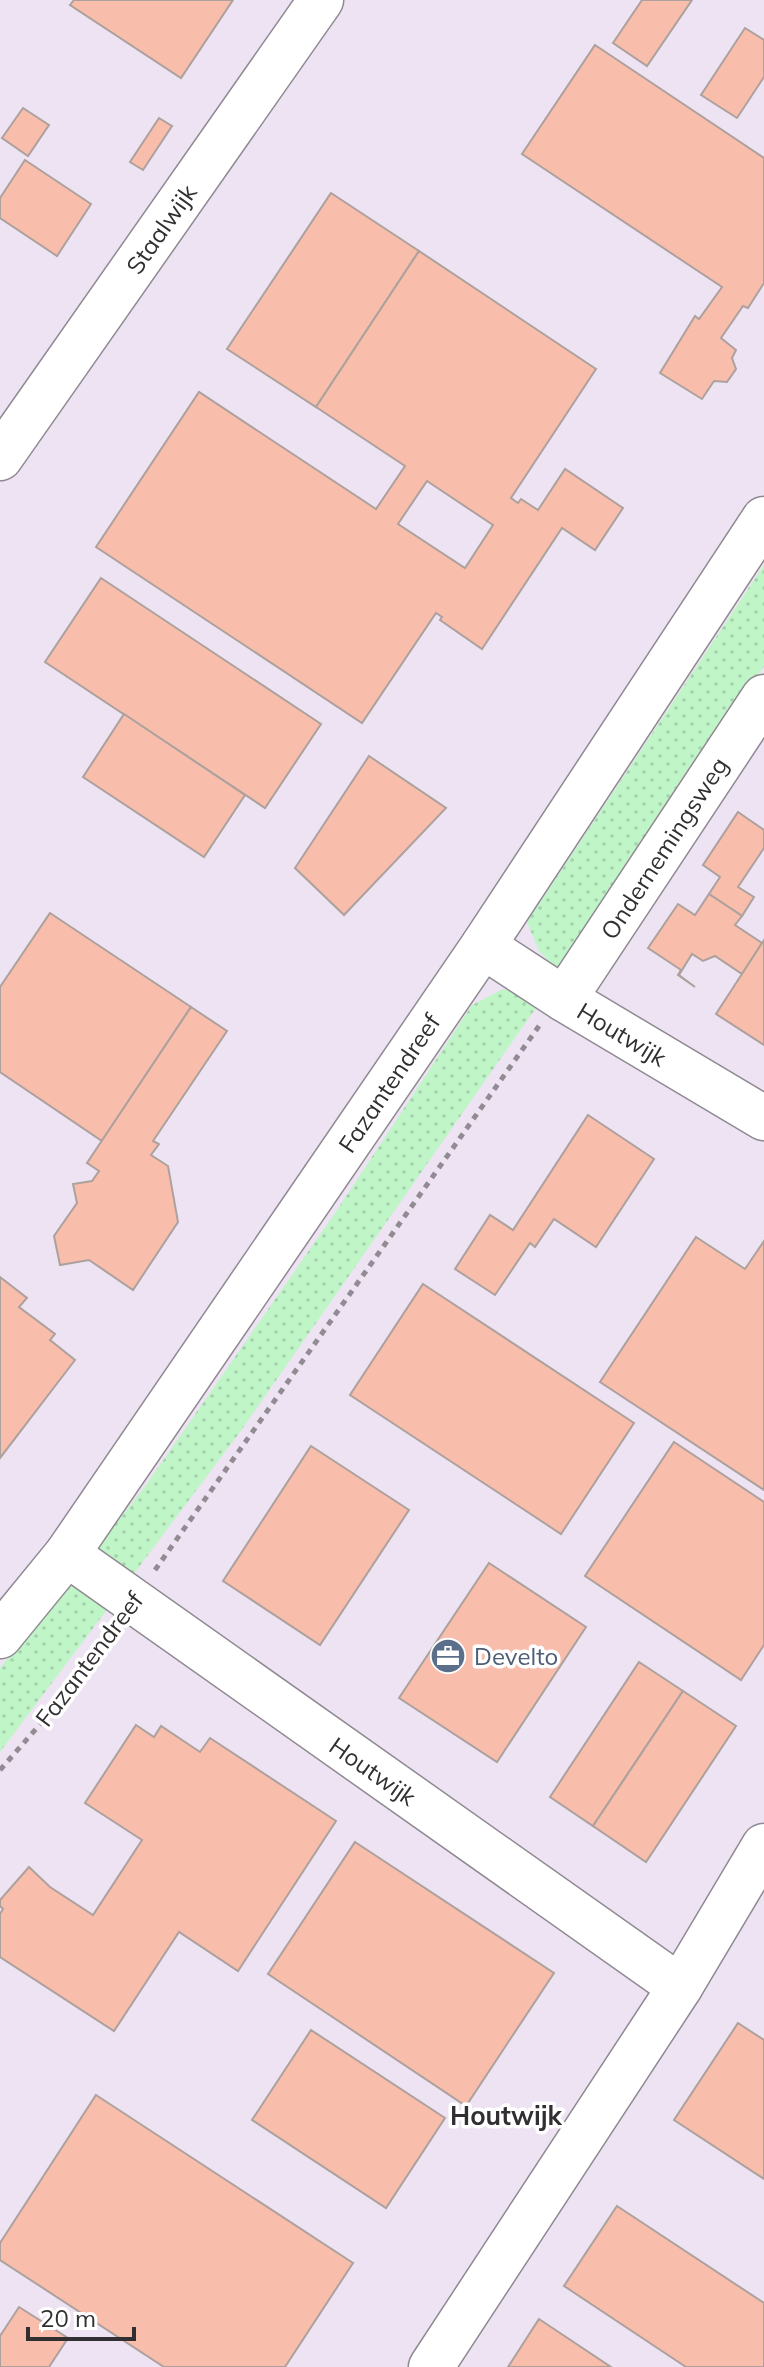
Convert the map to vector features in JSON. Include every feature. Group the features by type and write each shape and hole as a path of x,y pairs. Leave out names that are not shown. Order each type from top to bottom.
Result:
{"street":[{"name":"Staalwijk","path":"0,458 321,0"},
{"name":"Fazantendreef","path":"0,1636 67,1554 483,946 764,519"},
{"name":"Ondernemingsweg","path":"564,999 764,697"},
{"name":"Houtwijk","path":"483,946 564,999 764,1118"},
{"name":"Houtwijk","path":"67,1554 680,1987"},
{"path":"431,2367 680,1987 764,1846"}],"path":[{"name":"Fazantendreef","path":"0,1770 65,1696 530,1036 564,999"}],"shaded area":[{"path":"0,0 764,0 764,2367 0,2367"}],"green space":[{"path":"764,565 764,666 560,972 539,951 527,922"},
{"path":"503,989 523,995 538,1005 240,1432 133,1575 95,1550 146,1485 337,1210 472,1005"},
{"path":"72,1579 112,1603 0,1752 0,1668"}],"building":[{"path":"74,0 233,0 181,78 70,5"},
{"path":"642,0 692,0 647,66 613,43"},
{"path":"745,28 764,40 764,77 737,118 701,95"},
{"path":"595,45 764,158 764,283 748,308 743,306 721,338 736,350 732,358 736,369 727,382 714,381 702,399 660,373 695,316 699,319 722,287 522,154"},
{"path":"23,108 49,125 28,156 2,138"},
{"path":"159,118 172,126 143,170 130,162"},
{"path":"25,160 91,204 57,256 0,218 0,198"},
{"path":"331,193 419,251 316,407 227,349"},
{"path":"419,251 596,369 511,498 518,503 521,499 538,510 565,469 623,508 595,550 562,528 482,649 440,620 442,617 436,613 362,723 96,547 199,392 376,509 405,466 316,407","holes":["427,481 493,525 465,568 398,524"]},
{"path":"101,578 321,724 265,808 45,662"},
{"path":"124,714 245,795 204,857 83,777"},
{"path":"369,756 446,808 344,915 295,868"},
{"path":"738,812 764,830 764,848 738,887 754,897 742,916 709,894 720,877 703,865"},
{"path":"709,894 742,916 735,925 762,943 742,974 715,956 703,961 692,954 679,975 695,987 678,975 681,970 648,948 678,904 695,915"},
{"path":"50,913 191,1007 102,1141 0,1072 0,987"},
{"path":"764,940 764,1045 716,1014"},
{"path":"191,1007 227,1031 153,1141 159,1144 151,1155 168,1166 178,1222 133,1290 89,1260 60,1265 54,1236 77,1203 73,1184 92,1181 99,1171 87,1163"},
{"path":"588,1115 654,1159 596,1247 554,1219 535,1247 530,1243 495,1295 455,1269 490,1215 513,1230"},
{"path":"696,1237 745,1269 764,1241 764,1490 600,1382"},
{"path":"0,1277 27,1298 19,1307 55,1334 50,1340 75,1360 0,1458"},
{"path":"423,1284 634,1423 561,1534 350,1395"},
{"path":"674,1442 764,1502 764,1645 741,1680 585,1576"},
{"path":"311,1446 409,1510 320,1645 223,1581"},
{"path":"489,1563 586,1627 497,1762 399,1698"},
{"path":"639,1662 683,1691 593,1826 550,1797"},
{"path":"683,1691 736,1726 646,1862 593,1826"},
{"path":"136,1725 154,1737 161,1726 200,1752 210,1738 336,1821 238,1971 179,1932 114,2031 0,1957 0,1914 3,1909 0,1900 29,1867 50,1887 93,1915 142,1840 85,1803"},
{"path":"355,1842 554,1973 466,2106 268,1974"},
{"path":"738,2023 764,2040 764,2179 674,2120"},
{"path":"311,2030 445,2118 386,2208 252,2120"},
{"path":"96,2095 353,2263 285,2367 164,2367 0,2260 0,2243"},
{"path":"617,2206 764,2303 764,2367 686,2367 564,2286"},
{"path":"19,2307 68,2338 49,2367 0,2367 0,2336"},
{"path":"539,2319 611,2367 508,2367"}],"place":[{"name":"Develto","path":"448,1656"}],"district":[{"name":"Houtwijk","path":"506,2115"}]}
